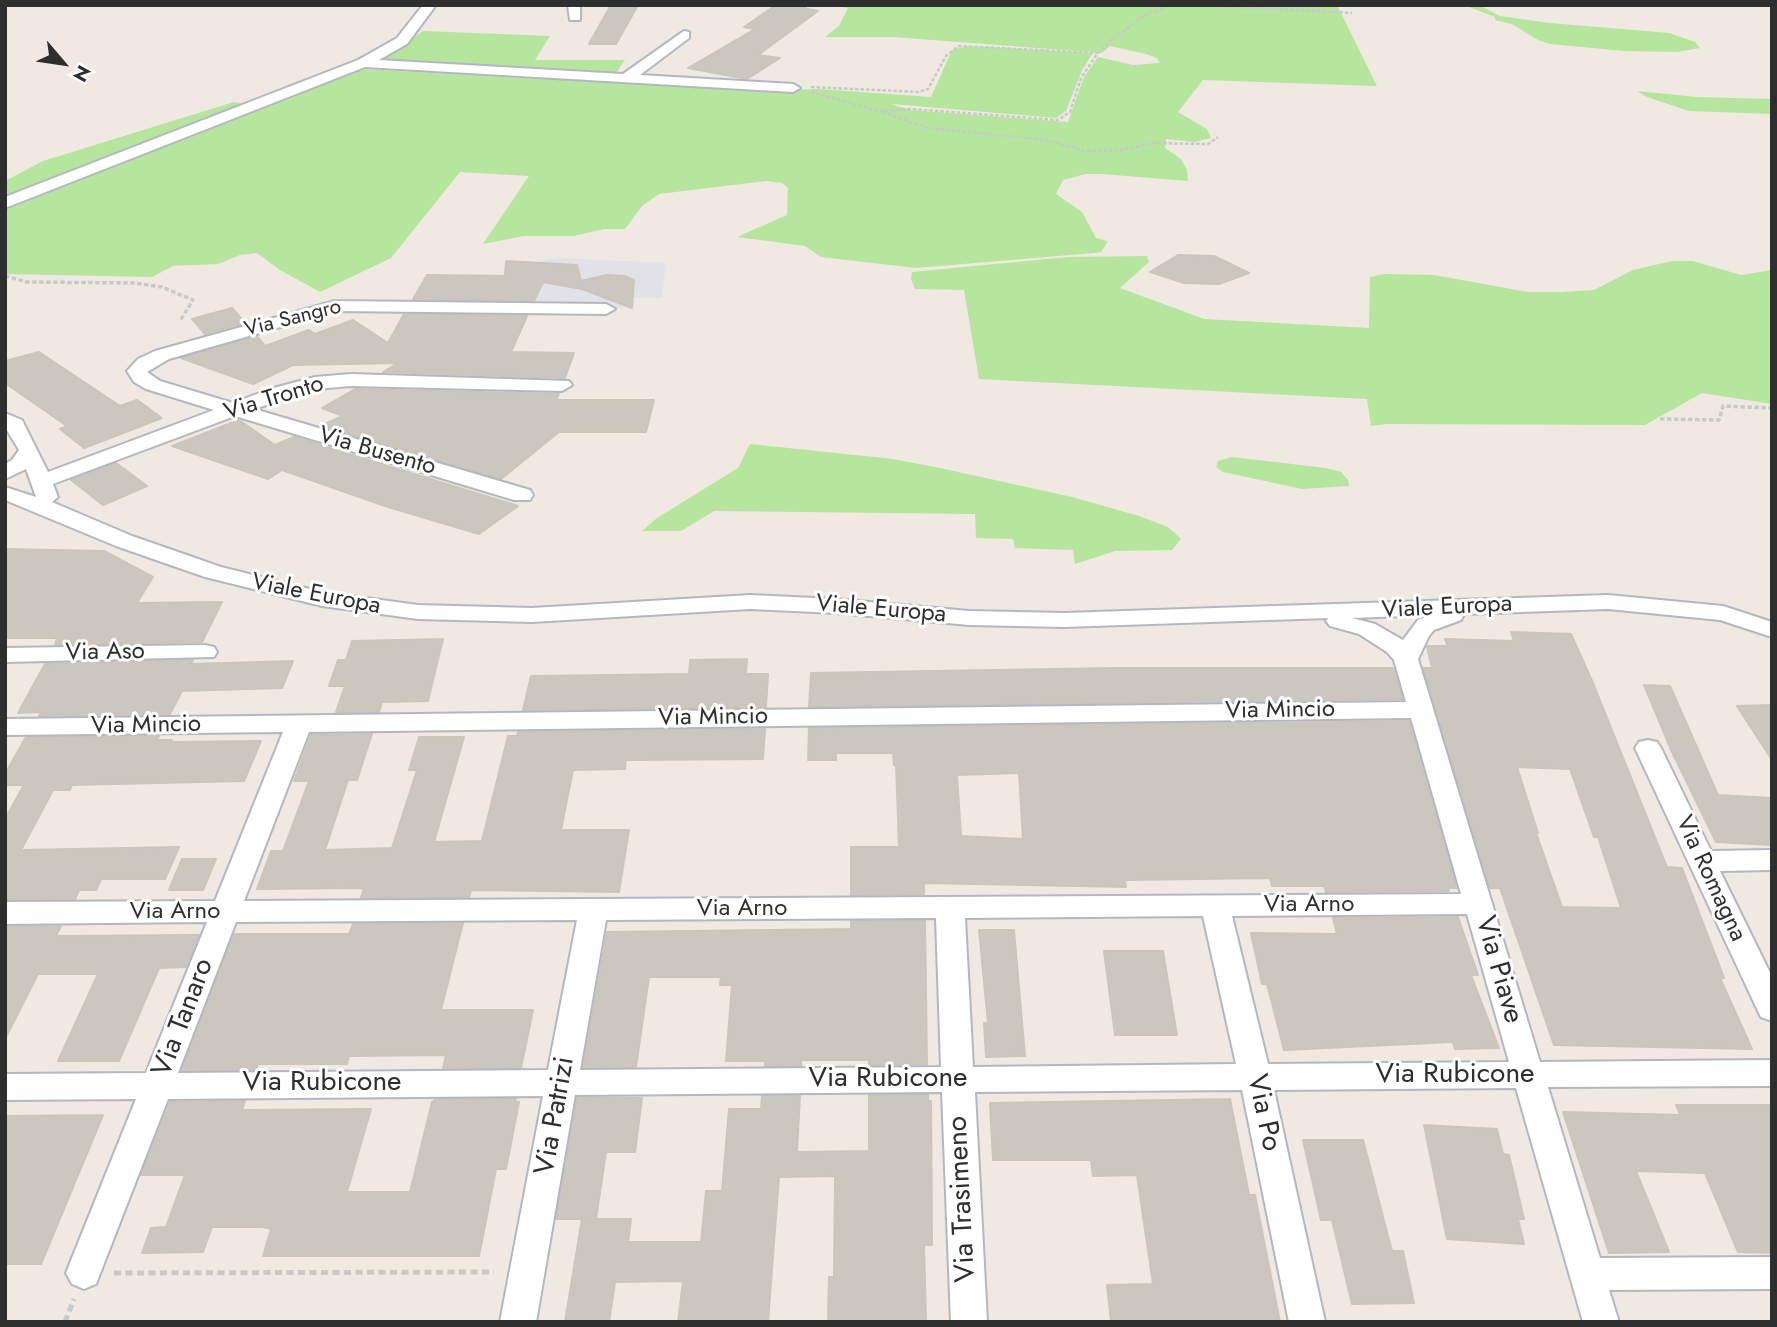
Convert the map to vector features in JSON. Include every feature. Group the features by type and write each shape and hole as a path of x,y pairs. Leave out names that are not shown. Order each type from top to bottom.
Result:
{"street":[{"path":"5,203 363,63 402,41 430,5"},
{"path":"626,78 684,35"},
{"path":"363,63 793,88"},
{"name":"Via Sangro","path":"232,409 147,382 138,376 138,369 162,355 335,306 606,309"},
{"name":"Via Tronto","path":"40,482 286,390 333,381 562,385"},
{"name":"Via Busento","path":"232,409 522,495"},
{"path":"5,419 15,424 29,450 53,510"},
{"path":"5,473 20,464 29,450"},
{"name":"Viale Europa","path":"5,493 53,510 124,541 224,575 322,599 396,610 524,615 750,602 1020,620 1132,620 1608,602 1723,613 1772,630"},
{"path":"1285,614 1350,623 1367,629 1396,647 1406,659 1418,633 1426,625 1441,618 1489,606"},
{"name":"Via Aso","path":"5,655 205,652"},
{"name":"Via Piave","path":"1406,659 1601,1322"},
{"name":"Via Mincio","path":"5,727 1422,709"},
{"name":"Via Tanaro","path":"84,1273 299,724"},
{"name":"Via Romagna","path":"1648,748 1772,1009"},
{"path":"1701,861 1772,860"},
{"name":"Via Arno","path":"5,914 1479,904"},
{"name":"Via Po","path":"1216,906 1307,1322"},
{"name":"Via Trasimeno","path":"950,908 969,1322"},
{"name":"Via Patrizi","path":"517,1322 593,910"},
{"name":"Via Rubicone","path":"5,1087 1772,1073"},
{"path":"1587,1274 1772,1273"}],"path":[{"path":"878,110 912,109 1058,120 1070,112 1081,78 1098,53 1112,39 1145,15 1167,7 1184,5"},
{"path":"1191,5 1352,13"},
{"path":"793,88 918,92 928,89 946,56 959,46 1098,53"},
{"path":"793,88 826,94 928,128 1048,140 1084,151 1121,150 1153,143 1208,144 1219,137"},
{"path":"5,276 27,282 134,283 162,287 192,300 192,305 180,321"},
{"path":"1660,419 1718,420 1723,407 1772,408"},
{"path":"84,1273 506,1272"}],"shaded area":[{"path":"559,258 666,263 662,298 632,297 627,308 514,305 535,265 542,260"}],"green space":[{"path":"828,5 1337,5 1377,86 1203,80 1178,112 1207,129 1211,138 1194,142 1166,139 1165,148 1181,159 1187,170 1188,181 1102,174 1086,174 1063,180 1056,194 1082,212 1096,238 1108,241 1101,252 1094,253 916,268 821,257 805,246 737,237 787,215 788,188 782,183 766,181 659,194 642,206 625,229 604,229 574,236 524,236 483,244 529,176 460,172 391,258 320,292 280,270 257,253 240,255 218,264 173,266 152,277 5,274 5,210 360,69 761,91 819,89 931,97 952,50 967,46 1093,53 1082,70 1066,111 1056,118 891,104 910,110 1068,122 1084,77 1098,57 1133,65 1160,63 1157,58 1146,54 1110,46 1102,53 893,37 825,37 839,26 848,8"},
{"path":"1464,5 1479,5 1500,16 1550,23 1669,33 1695,42 1700,48 1677,52 1624,51 1550,44 1512,24 1495,20 1495,17"},
{"path":"423,31 550,36 535,60 625,60 615,75 389,63 383,59"},
{"path":"1637,91 1697,97 1772,99 1772,114 1689,111"},
{"path":"234,102 246,104 15,194 5,194 5,181 43,161"},
{"path":"1147,256 1149,262 1120,288 1204,319 1369,328 1370,277 1384,274 1434,275 1528,292 1562,292 1594,290 1633,270 1672,261 1693,261 1741,275 1772,270 1772,404 1702,393 1645,425 1371,426 1367,399 979,379 964,290 915,289 911,279 912,272 1068,257"},
{"path":"750,444 893,459 1072,497 1168,527 1181,539 1172,550 1115,551 1075,564 1073,550 1015,548 1013,539 976,538 975,514 714,511 681,531 642,531 657,518 738,468"},
{"path":"1232,457 1326,468 1341,472 1348,480 1349,486 1302,489 1223,472 1216,467 1218,461"}],"building":[{"path":"611,5 638,5 616,44 589,44"},
{"path":"776,5 804,5 807,9 818,11 758,55 780,58 747,79 688,68 755,29 744,27"},
{"path":"1178,255 1214,256 1249,273 1219,284 1184,283 1150,272"},
{"path":"506,261 577,265 581,281 607,275 624,276 634,280 632,308 582,289 543,282 534,301 413,299 427,275 515,276 505,275"},
{"path":"232,308 245,323 205,334 192,319"},
{"path":"404,314 527,316 511,352 574,353 565,378 383,372 398,363 293,365 253,384 181,358 257,336 265,346 309,330 315,334 353,320 388,343"},
{"path":"39,352 120,406 137,400 162,418 84,448 60,429 67,426 5,383 5,361"},
{"path":"355,389 559,394 556,400 654,400 646,432 559,432 501,479 320,426 343,416 322,408"},
{"path":"239,420 275,445 294,437 518,506 479,534 388,507 282,470 268,479 172,446"},
{"path":"116,463 147,486 103,505 71,480"},
{"path":"5,549 104,551 153,577 137,603 222,602 202,642 55,645 57,638 5,638"},
{"path":"1511,632 1571,634 1667,867 1682,868 1724,978 1720,978 1752,1049 1554,1045 1500,888 1490,888 1423,668 1432,668 1427,646 1448,646 1445,639 1514,641","holes":["1517,767 1570,769 1594,837 1598,837 1621,908 1562,907 1536,833"]},
{"path":"443,639 428,701 382,702 379,712 336,712 345,686 329,686 338,660 346,660 352,641"},
{"path":"747,659 746,674 768,674 766,707 523,710 531,676 689,674 690,660"},
{"path":"193,660 191,664 293,661 282,688 182,691 170,714 39,716 41,712 18,713 45,664"},
{"path":"1116,668 1393,668 1403,699 809,707 811,673"},
{"path":"1644,685 1670,686 1718,795 1772,798 1772,845 1716,842 1672,752"},
{"path":"1772,705 1772,760 1737,706"},
{"path":"1409,721 1457,888 1448,888 1449,891 1326,892 1324,886 1272,886 1270,878 1125,880 1126,887 924,883 924,894 851,895 851,847 899,847 896,765 893,753 836,753 836,760 808,760 809,728","holes":["1019,773 1023,839 961,836 957,775"]},
{"path":"765,729 763,759 626,760 625,769 573,770 561,830 629,830 619,892 471,890 469,897 361,898 364,888 257,889 271,851 283,851 309,781 294,781 311,735 372,734 357,780 348,780 325,850 392,848 417,770 409,770 419,737 464,737 434,842 482,841 508,736 517,736 518,732"},
{"path":"159,736 157,740 172,740 171,742 261,741 244,781 72,785 70,790 53,790 21,850 179,847 165,879 101,879 96,890 79,890 75,899 5,899 5,819 24,785 5,785 5,774 26,737"},
{"path":"182,859 216,859 203,890 169,890"},
{"path":"1458,917 1478,975 1471,975 1499,1048 1455,1049 1453,1042 1284,1050 1267,984 1262,984 1251,933 1337,934 1333,918"},
{"path":"851,921 925,921 927,1064 869,1065 869,1060 801,1060 801,1066 765,1066 765,1061 726,1061 732,985 720,985 721,977 649,977 636,1067 583,1067 607,932 851,929"},
{"path":"463,923 441,1010 533,1010 521,1068 443,1068 446,1055 349,1056 347,1064 258,1064 256,1070 182,1070 234,934 349,934 353,924"},
{"path":"61,926 56,936 199,935 186,967 159,968 119,1061 58,1061 98,974 38,974 5,1039 5,927"},
{"path":"979,930 1014,930 1025,1056 986,1057 984,1023 988,1023"},
{"path":"1104,951 1163,951 1177,1035 1115,1035"},
{"path":"869,1095 928,1095 928,1101 931,1101 932,1245 924,1245 926,1321 828,1322 829,1277 834,1277 835,1176 779,1177 768,1322 678,1322 683,1281 615,1282 609,1322 565,1322 582,1219 631,1219 628,1242 701,1242 706,1191 722,1191 729,1109 761,1109 762,1096 800,1096 797,1152 869,1151"},
{"path":"577,1098 642,1098 635,1152 606,1152 596,1219 556,1219"},
{"path":"436,1099 516,1099 515,1102 519,1102 506,1169 496,1169 479,1256 263,1256 271,1229 263,1227 212,1227 203,1252 142,1253 151,1228 166,1227 185,1175 141,1175 170,1102 245,1101 242,1110 371,1109 347,1192 410,1192 432,1102"},
{"path":"1230,1099 1249,1195 1255,1195 1280,1322 1111,1322 1107,1285 1153,1284 1137,1175 1093,1176 1091,1160 993,1160 990,1103"},
{"path":"1676,1105 1772,1105 1772,1253 1738,1252 1705,1173 1636,1171 1669,1252 1609,1253 1563,1112 1680,1115"},
{"path":"103,1115 41,1264 5,1264 5,1116"},
{"path":"1424,1125 1497,1129 1503,1154 1509,1155 1524,1219 1518,1219 1524,1244 1447,1239"},
{"path":"1303,1140 1363,1140 1392,1251 1403,1251 1414,1303 1352,1304 1332,1220 1321,1220"}]}
